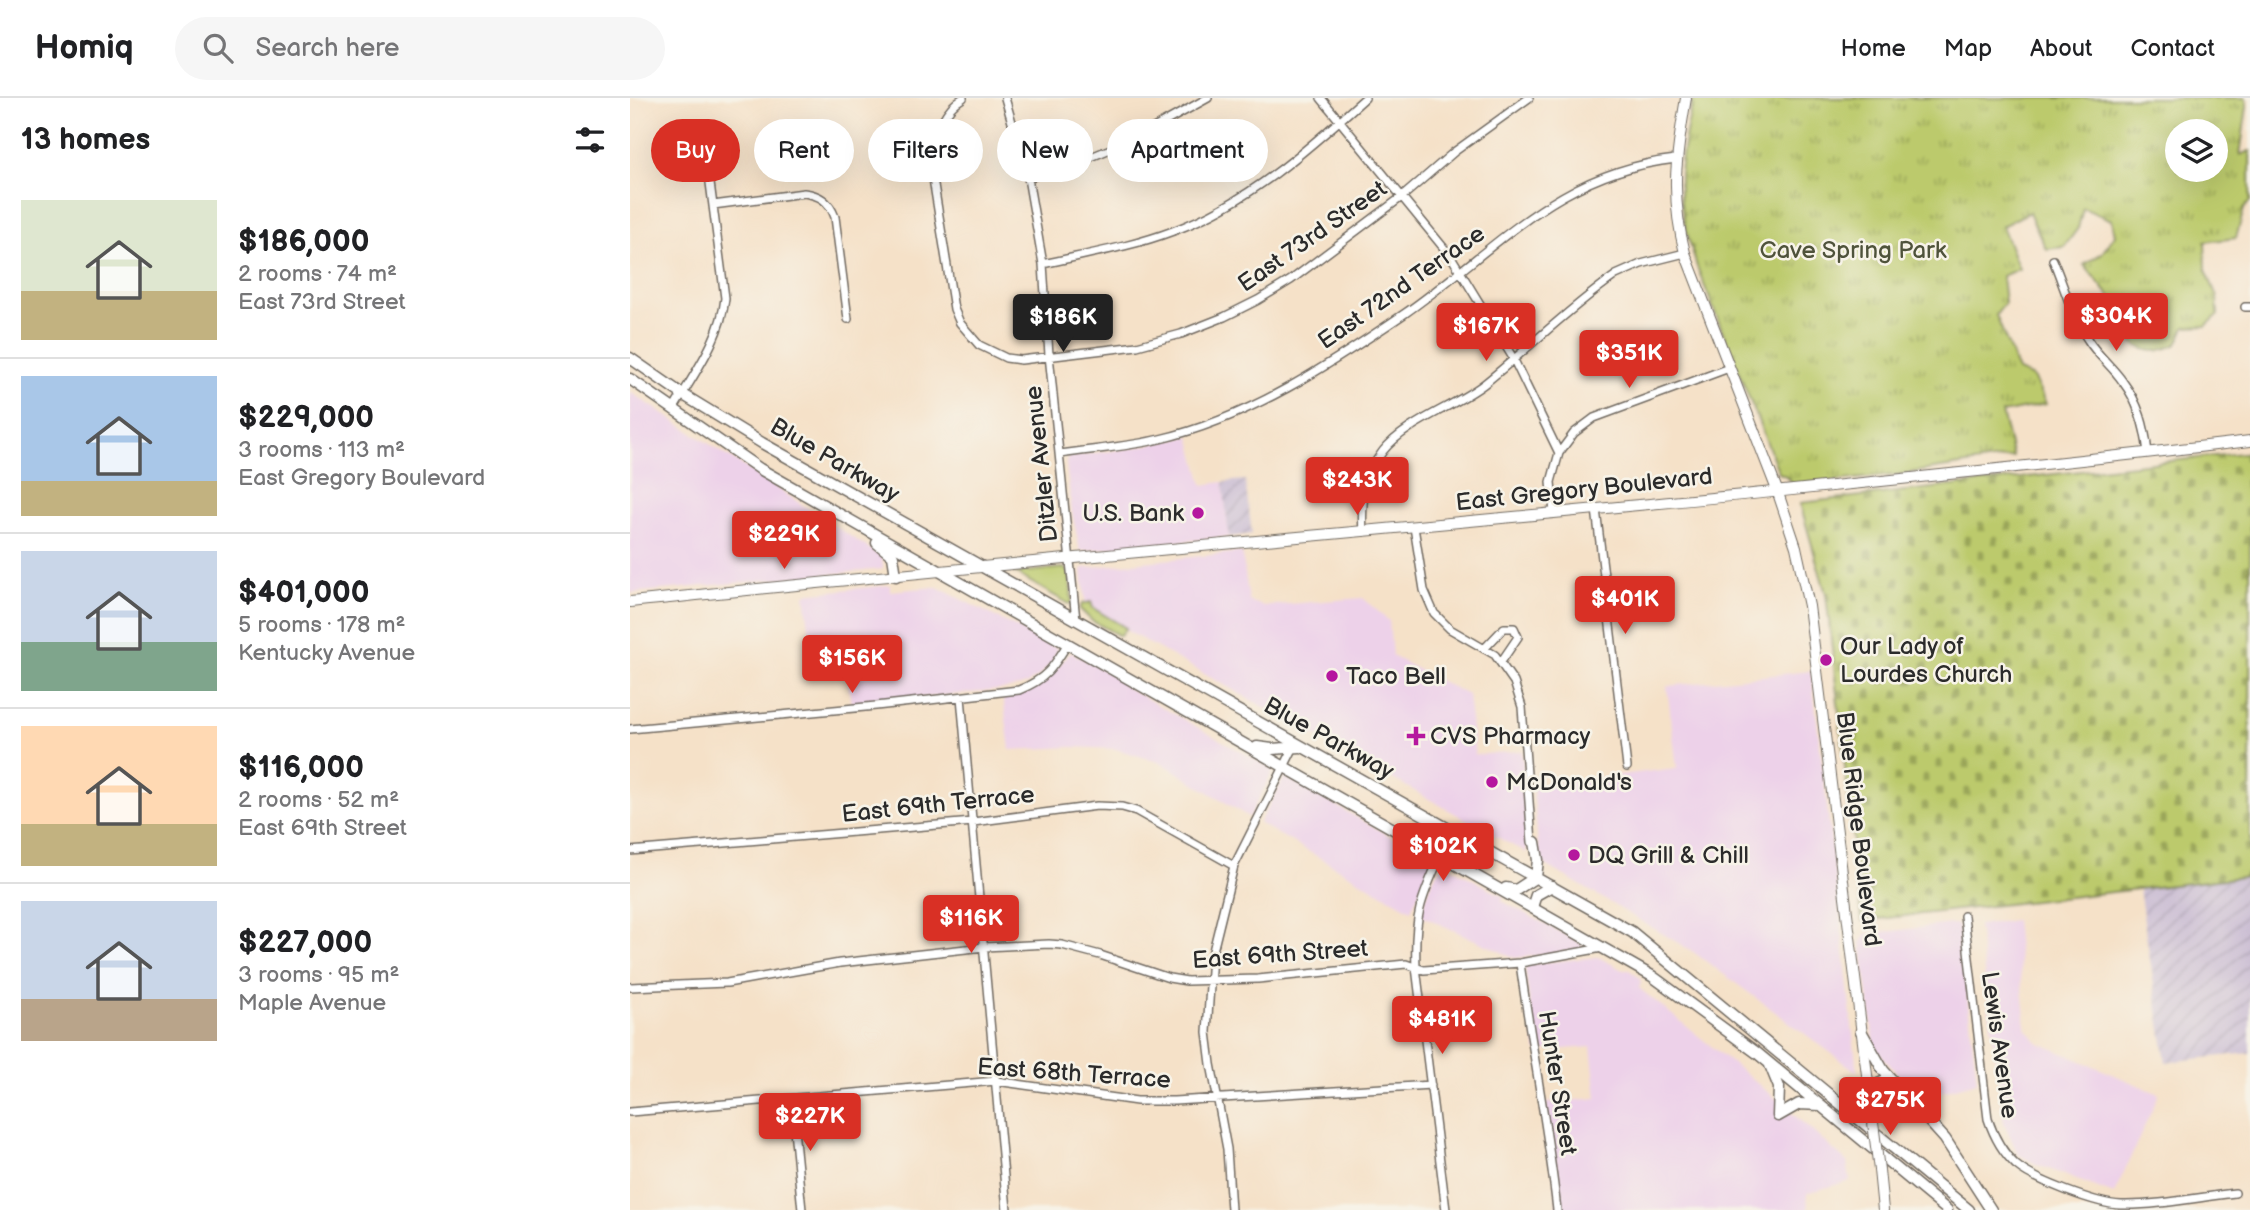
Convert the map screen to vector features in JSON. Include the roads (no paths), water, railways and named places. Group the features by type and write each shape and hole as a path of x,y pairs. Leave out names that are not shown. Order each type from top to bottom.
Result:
{"highway":[{"name":"Blue Parkway","path":"630,358 682,394 762,443 1632,932 1969,1210"},
{"name":"Blue Parkway","path":"630,379 760,468 1652,976 1769,1063 1947,1210"},
{"path":"836,512 848,525 890,552 895,561 896,576"},
{"path":"1244,744 1272,750 1297,746"},
{"path":"1521,868 1530,857 1534,842"},
{"path":"1496,887 1516,890 1536,877 1538,860 1534,842"},
{"path":"1532,906 1536,895 1552,886"},
{"path":"1861,1031 1878,1062 1945,1139 1991,1210"},
{"path":"1769,1063 1779,1087 1778,1116 1799,1104 1820,1105"},
{"path":"1869,1088 1879,1082 1885,1082 1901,1090"}],"main road":[{"name":"Blue Ridge Boulevard","path":"1686,98 1676,159 1676,206 1685,253 1777,490 1796,547 1809,606 1850,920 1883,1210"},
{"name":"East Gregory Boulevard","path":"630,602 981,566 1070,560 1596,509 2250,441"}],"street":[{"name":"East 73rd Street","path":"963,98 942,120 932,146 930,160 954,309 968,335 992,353 1021,360 1137,346 1181,334 1224,317 1291,280 1402,196 1454,152 1529,98"},
{"name":"Ditzler Avenue","path":"1005,98 1011,119"},
{"path":"1093,156 1132,140 1208,98"},
{"path":"1321,98 1460,271 1513,358 1559,453"},
{"path":"1043,264 1138,243 1209,216 1274,177 1365,98"},
{"name":"East 72nd Terrace","path":"1060,454 1159,440 1245,410 1364,341 1539,209 1576,187 1625,168 1676,159"},
{"path":"673,410 717,333 724,309 725,298 710,182"},
{"name":"Ditzler Avenue","path":"1029,182 1043,264 1049,355 1076,620"},
{"path":"713,205 804,193 816,194 825,200 835,217 848,319"},
{"path":"1363,532 1362,496 1372,467 1384,450 1399,436 1483,385 1616,275 1641,264 1685,253"},
{"path":"2053,260 2086,337 2097,354 2123,380 2136,403 2145,427 2148,453"},
{"path":"1554,513 1551,482 1559,453 1574,433 1594,418 1729,368"},
{"path":"1596,509 1627,767"},
{"path":"1413,527 1424,590 1434,613 1450,629 1502,662 1514,682 1522,707 1534,842"},
{"path":"1484,649 1504,628 1514,628 1518,637 1502,662"},
{"path":"630,730 1018,690 1038,682 1050,671 1068,643"},
{"path":"961,697 1007,1210"},
{"path":"1231,1210 1227,1149 1207,1032 1215,937 1234,866 1284,766 1297,746"},
{"name":"East 69th Terrace","path":"630,851 972,822 1097,806 1122,807 1147,816 1234,866"},
{"path":"1441,855 1418,910 1416,967 1444,1210"},
{"name":"Lewis Avenue","path":"1964,916 1988,1119 1994,1136 2017,1165 2039,1179 2100,1202 2122,1205 2235,1193"},
{"name":"East 69th Street","path":"630,987 727,983 840,964 984,947 1062,945 1169,978 1210,981 1258,979 1406,964 1424,970 1520,963 1603,948"},
{"name":"Hunter Street","path":"1520,963 1557,1210"},
{"name":"East 68th Terrace","path":"630,1112 996,1082 1137,1101 1217,1099 1431,1085"},
{"path":"791,1099 802,1210"}],"place":[{"name":"U.S. Bank","path":"1198,513"},
{"name":"Our Lady of Lourdes Church","path":"1826,660"},
{"name":"Taco Bell","path":"1332,676"},
{"name":"CVS Pharmacy","path":"1416,736"},
{"name":"McDonald's","path":"1492,782"},
{"name":"DQ Grill & Chill","path":"1574,855"}],"park label":[{"name":"Cave Spring Park","path":"1853,250"}]}
